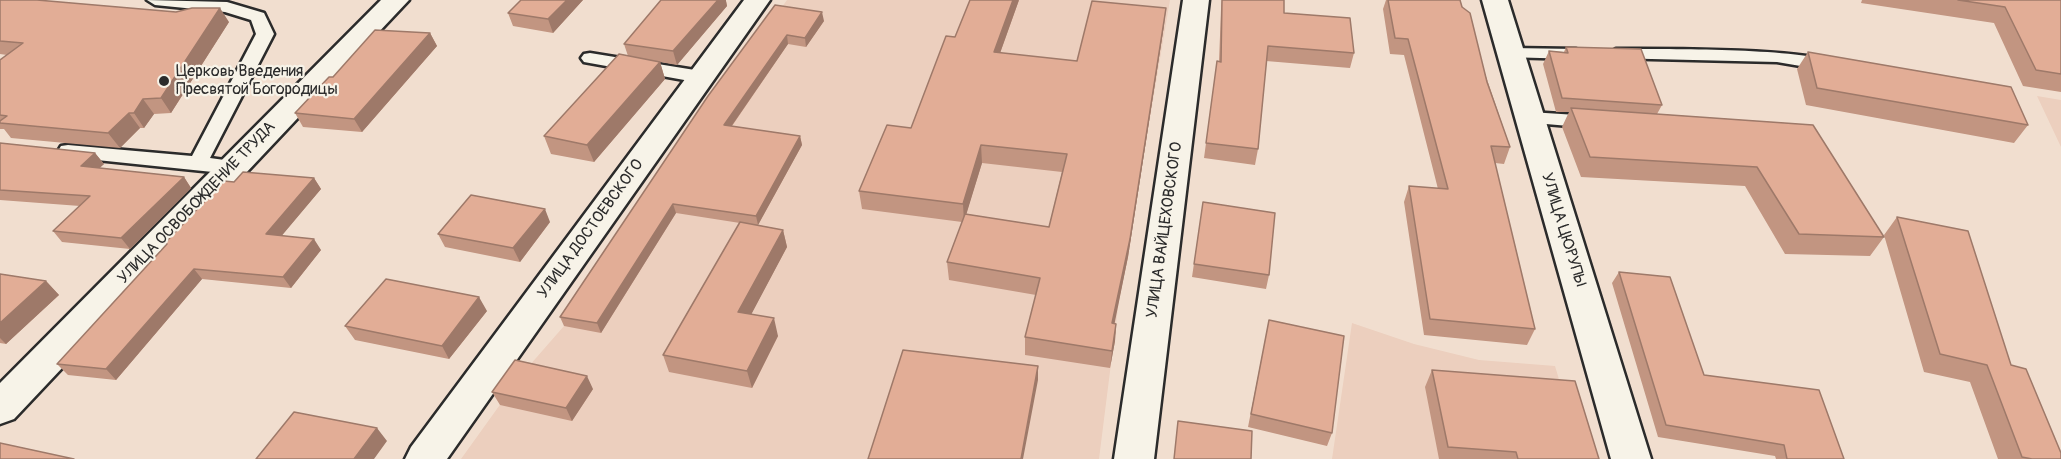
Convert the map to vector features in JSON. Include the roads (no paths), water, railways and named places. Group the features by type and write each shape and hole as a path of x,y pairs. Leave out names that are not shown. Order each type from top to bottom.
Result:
{"street":[{"name":"УЛИЦА ОСВОБОЖДЕНИЕ ТРУДА","path":"0,408 396,0"},
{"name":"УЛИЦА ДОСТОЕВСКОГО","path":"425,459 757,0"},
{"name":"УЛИЦА ВАЙЦЕХОВСКОГО","path":"1134,459 1196,0"},
{"name":"УЛИЦА ЦЮРУПЫ","path":"1495,0 1631,459"}],"lane":[{"path":"155,0 227,8 258,17 265,34 198,163"},
{"path":"1510,53 1777,57 1844,68"},
{"path":"590,58 701,77"},
{"path":"1530,118 1607,123"},
{"path":"46,149 232,167"}],"place":[{"name":"Церковь Введения Пресвятой Богородицы","path":"164,81"}]}
